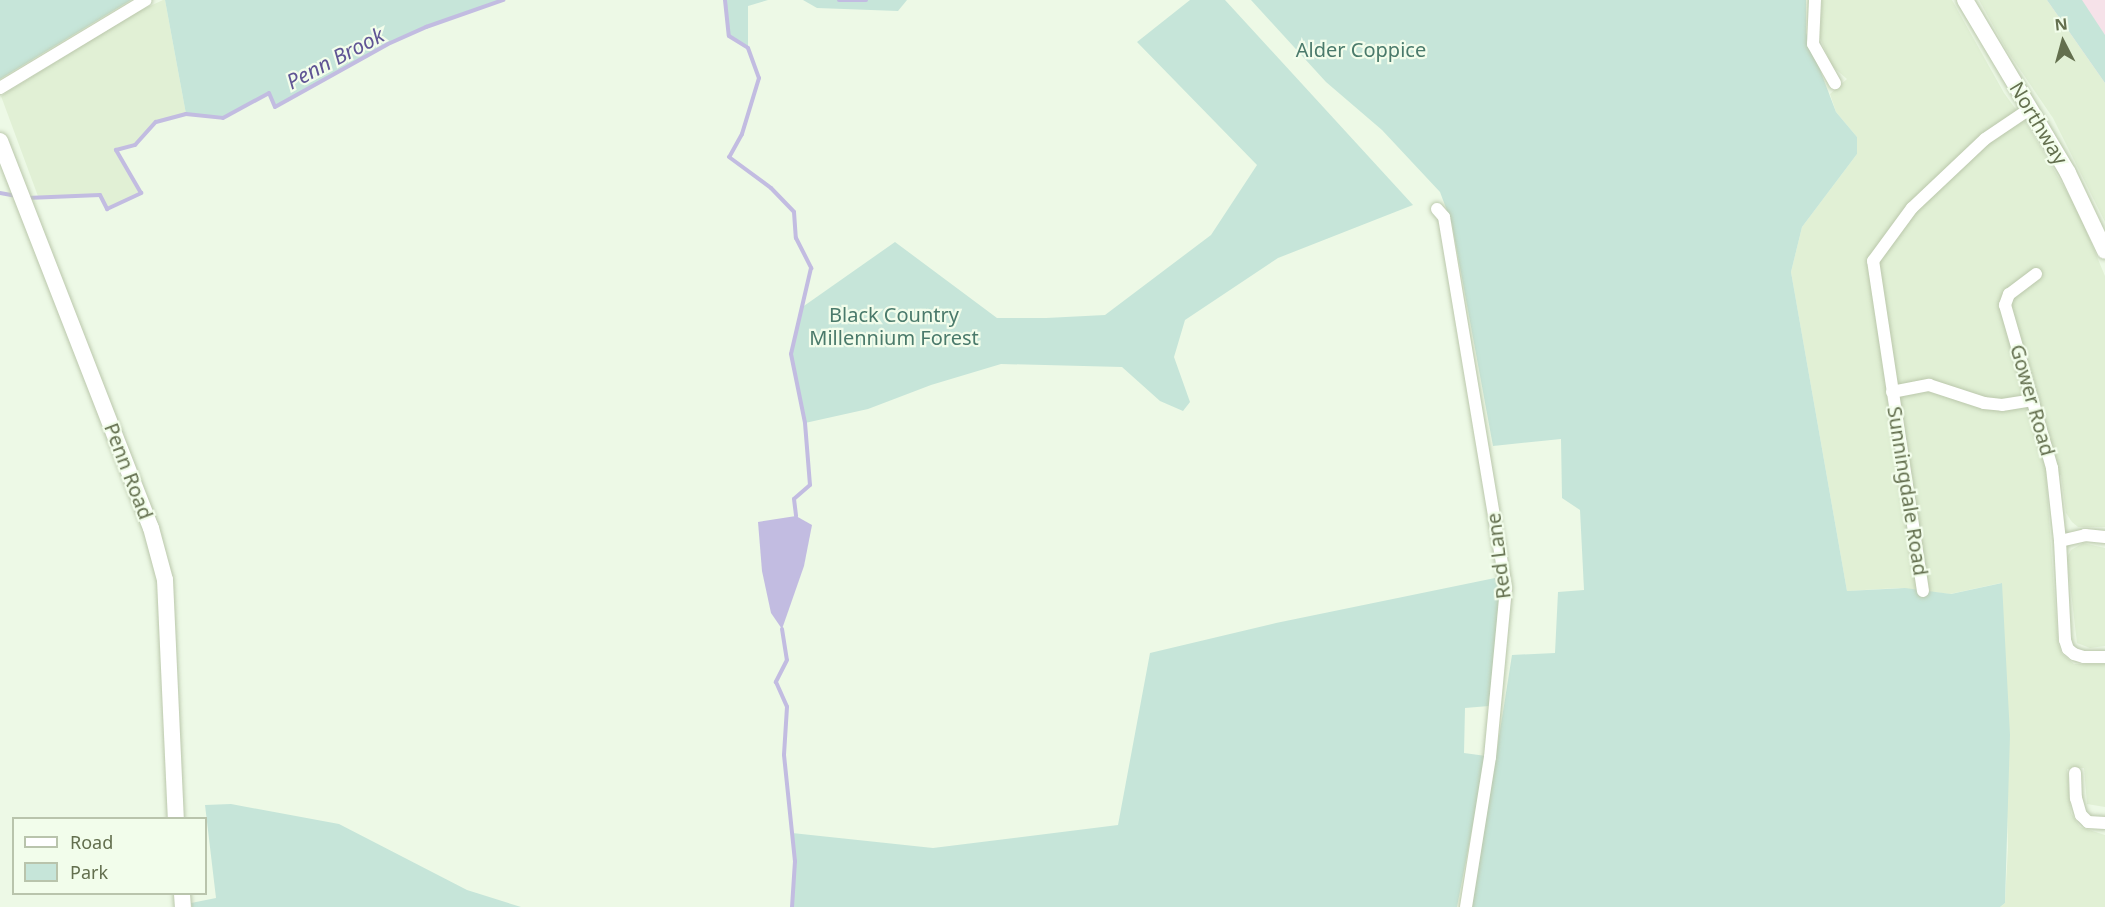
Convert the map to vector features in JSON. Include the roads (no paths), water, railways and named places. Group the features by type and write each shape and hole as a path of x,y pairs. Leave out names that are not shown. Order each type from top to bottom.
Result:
{"street":[{"path":"0,88 146,0"},
{"path":"1815,0 1813,44 1835,83"},
{"name":"Northway","path":"1965,0 1988,42 2031,108 2068,172 2105,251"},
{"name":"Sunningdale Road","path":"1923,591 1874,280 1873,261 1912,208 1984,139 2031,108"},
{"name":"Penn Road","path":"0,141 151,528 165,580 176,817"},
{"name":"Red Lane","path":"1437,208 1444,217 1506,588 1490,757 1466,907"},
{"name":"Gower Road","path":"2036,274 2009,294 2005,304 2052,468 2068,649 2084,657 2105,657"},
{"name":"Sunningdale Road","path":"1892,392 1929,385 1993,404 2015,404 2033,400"},
{"path":"2060,541 2085,535 2105,537"},
{"path":"2075,773 2076,798 2082,815 2088,822 2105,823"}],"waterway":[{"name":"Penn Brook","path":"27,198 100,195 107,209 141,193 116,150 135,145 156,122 186,114 223,118 269,93 275,107 388,44 426,27 503,0"},
{"path":"725,0 729,36 748,48 759,78 742,134 729,157 771,188 794,212 796,238 811,268 791,354 805,423 810,485 794,499 796,516"},
{"name":"Penn Brook","path":"839,0 866,0"},
{"name":"Penn Brook","path":"0,193 17,196"},
{"path":"782,629 787,660 776,682 787,707 784,755 795,861 792,907"}],"park label":[{"name":"Alder Coppice","path":"1361,49"},
{"name":"Black Country Millennium Forest","path":"894,326"}]}
